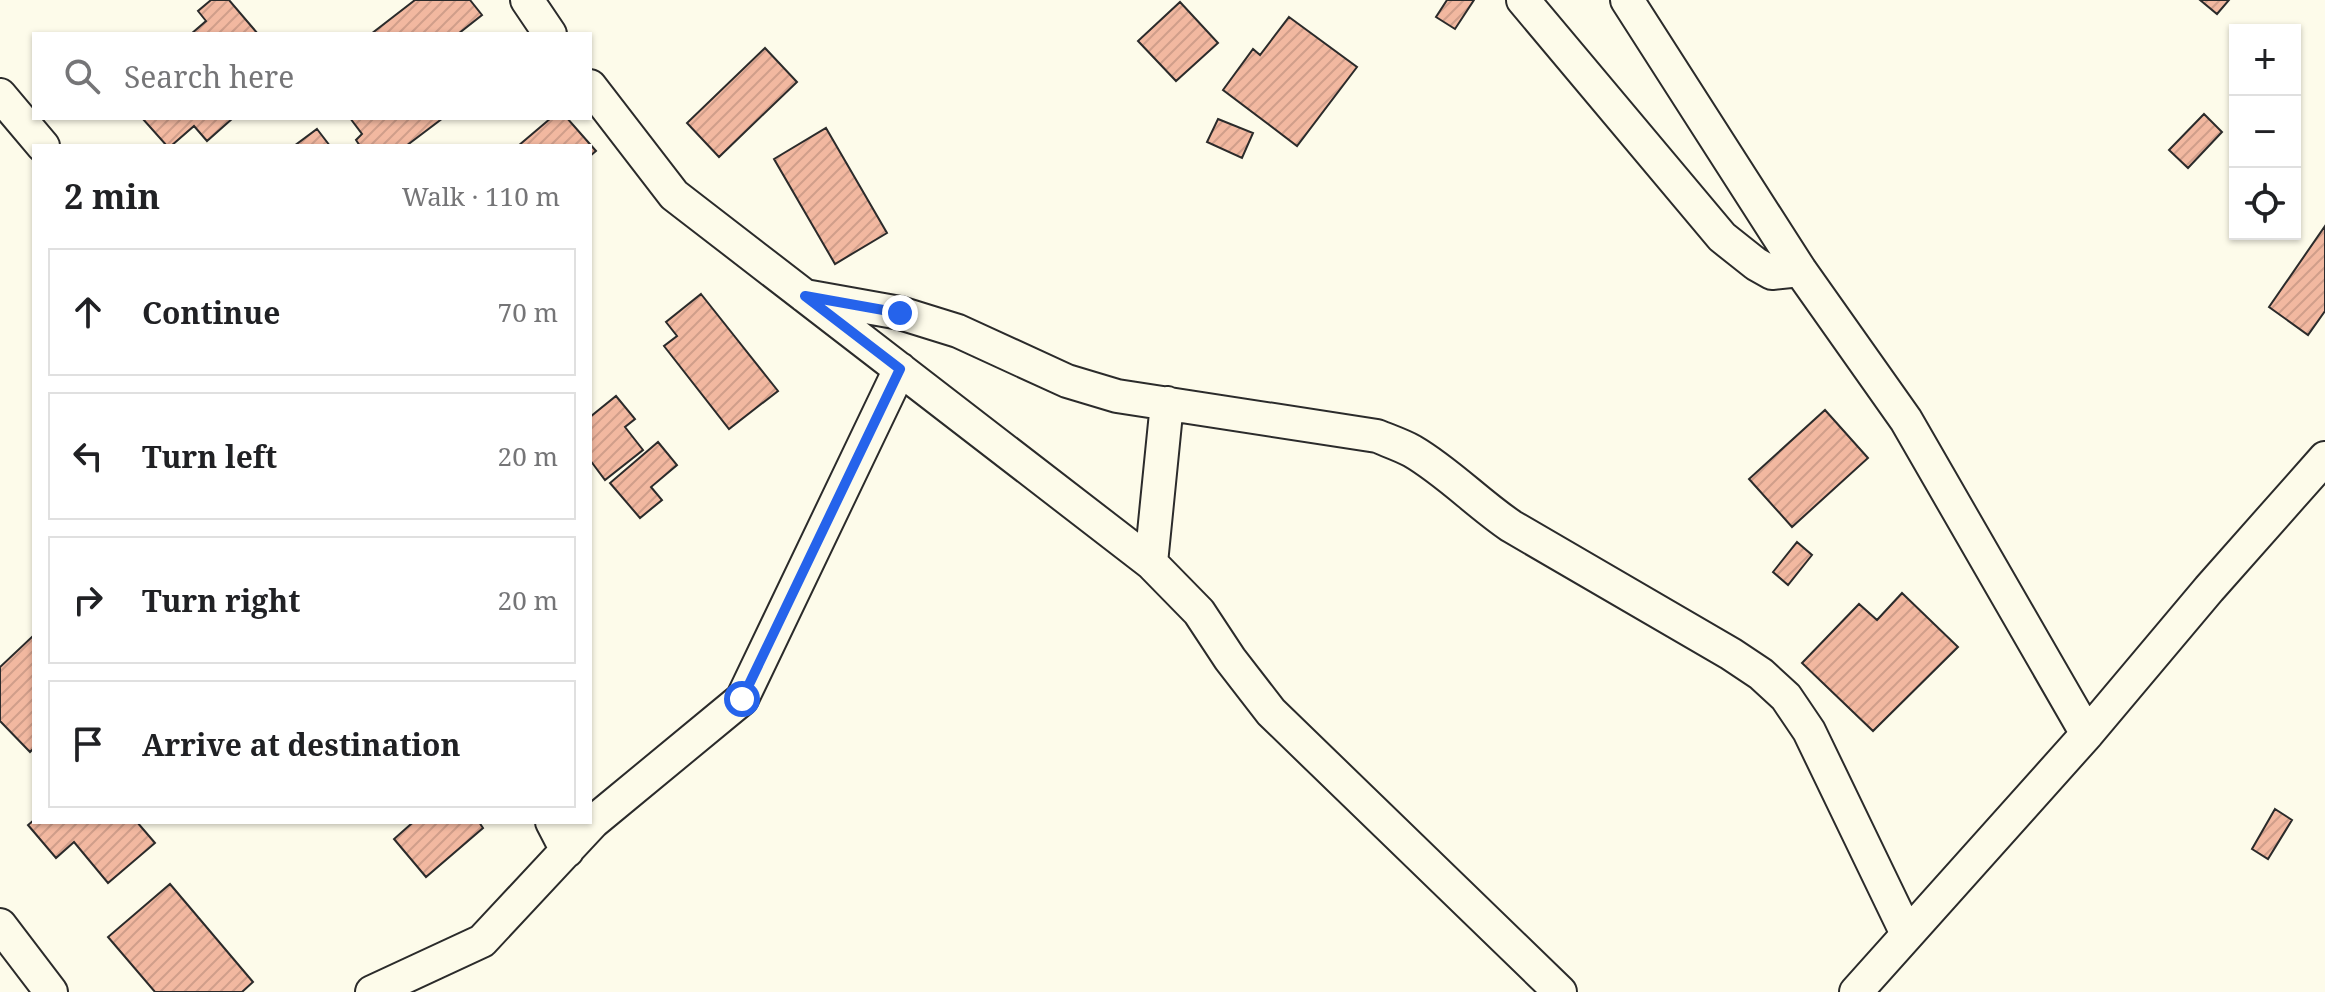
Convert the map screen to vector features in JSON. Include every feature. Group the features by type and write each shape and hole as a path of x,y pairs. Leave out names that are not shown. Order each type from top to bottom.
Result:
{"street":[{"path":"527,0 549,32"},
{"path":"1523,0 1722,237 1772,273 1800,270"},
{"path":"1627,0 1800,270 1906,420 2087,734"},
{"path":"592,89 674,195 1151,563 1199,612 1271,712 1560,992"},
{"path":"0,95 41,144"},
{"path":"805,296 900,313 958,331 1067,381 1117,396 1377,436 1410,450 1446,474 1483,507 1511,526 1761,674 1786,697 1809,731 1907,934"},
{"path":"592,823 742,699 900,369"},
{"path":"1151,563 1167,403"},
{"path":"1856,992 2087,734 2325,458"},
{"path":"553,824 567,851"},
{"path":"372,992 482,941 591,824"},
{"path":"0,925 51,992"}],"building":[{"path":"211,0 229,0 256,32 193,32 206,21 198,11"},
{"path":"415,0 470,0 482,15 461,32 374,32"},
{"path":"1447,0 1474,0 1455,29 1436,17"},
{"path":"2200,0 2229,0 2217,14"},
{"path":"1180,2 1218,43 1176,81 1138,41"},
{"path":"1289,17 1357,67 1297,146 1223,90 1253,49 1260,55"},
{"path":"765,48 797,82 719,157 687,123"},
{"path":"2204,114 2222,132 2188,168 2169,150"},
{"path":"1218,119 1253,133 1242,158 1207,142"},
{"path":"144,120 231,120 207,141 194,126 173,144 165,144"},
{"path":"352,120 440,120 409,144 359,144 356,140 362,134"},
{"path":"549,120 569,120 590,144 520,144"},
{"path":"826,128 887,233 835,264 774,159"},
{"path":"317,129 328,144 297,144"},
{"path":"2325,226 2325,311 2308,335 2269,307"},
{"path":"701,294 778,391 729,429 664,346 677,336 666,322"},
{"path":"616,396 635,419 625,427 643,450 605,480 592,463 592,415"},
{"path":"1825,410 1868,458 1792,527 1749,479"},
{"path":"658,442 677,465 651,487 662,500 640,518 610,483"},
{"path":"1797,542 1812,555 1788,585 1773,572"},
{"path":"1902,593 1958,647 1873,731 1802,663 1859,604 1877,620"},
{"path":"32,637 30,752 0,721 0,667"},
{"path":"2275,809 2292,820 2268,859 2252,849"},
{"path":"32,822 139,824 155,843 108,883 74,842 56,858 28,825"},
{"path":"411,824 480,824 483,828 426,877 394,839"},
{"path":"170,884 253,982 242,992 155,992 108,937"}],"route":[{"path":"742,699 900,369 805,296 900,313"}]}
